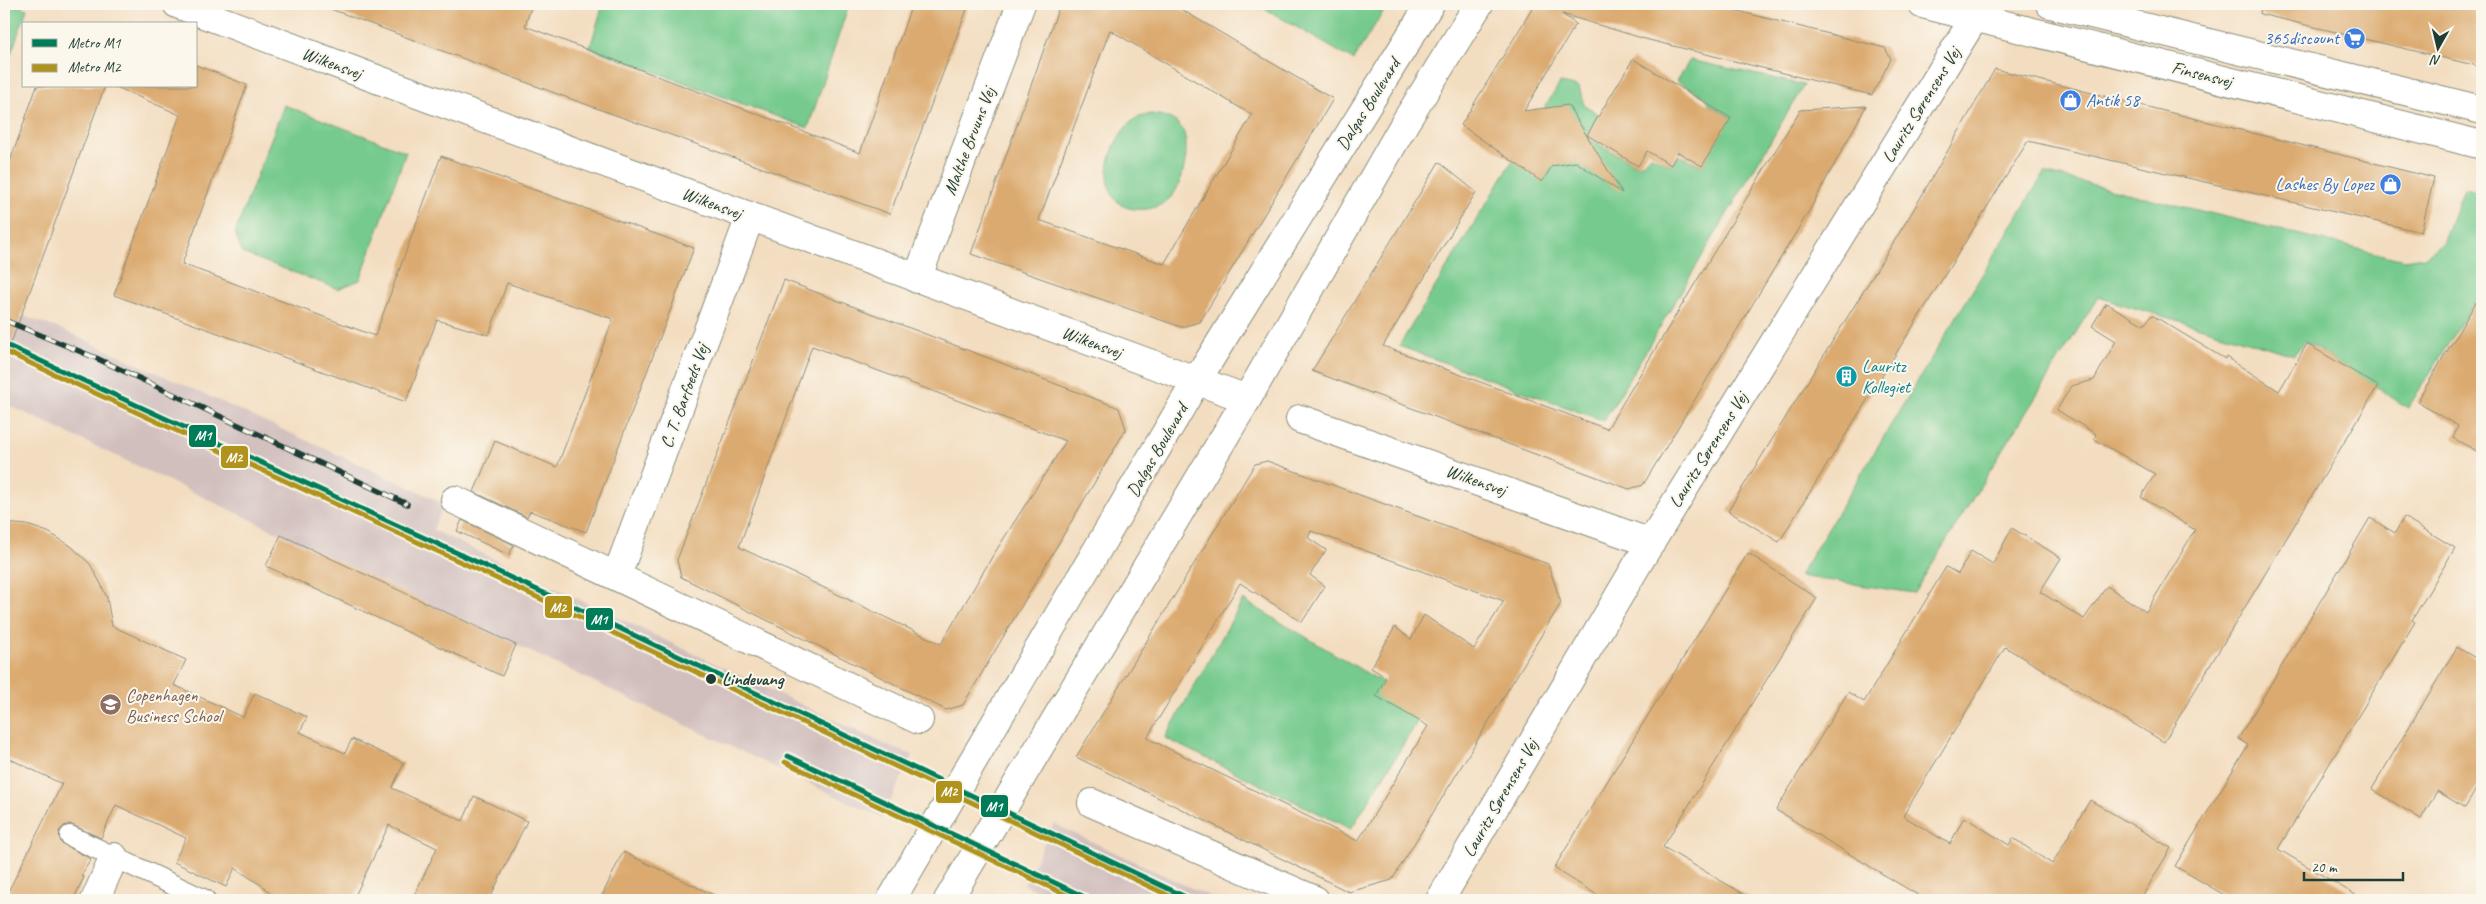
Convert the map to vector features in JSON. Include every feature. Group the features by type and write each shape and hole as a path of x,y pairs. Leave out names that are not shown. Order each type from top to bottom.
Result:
{"street":[{"name":"Wilkensvej","path":"177,4 918,279 1247,398"},
{"name":"Malthe Bruuns Vej","path":"918,279 1021,4"},
{"name":"Dalgas Boulevard","path":"891,900 1197,380 1430,4"},
{"path":"948,900 1247,398 1406,121 1479,4"},
{"name":"Finsensvej","path":"1929,4 1979,10 2482,145"},
{"name":"Finsensvej","path":"2050,4 2482,110"},
{"name":"Lauritz Sørensens Vej","path":"1440,900 1651,543 1979,10"},
{"name":"C. T. Barfoeds Vej","path":"617,575 750,217"},
{"name":"Wilkensvej","path":"1300,419 1651,543"},
{"path":"455,500 617,575 919,720"},
{"path":"1092,803 1316,900"},
{"path":"70,836 205,900"},
{"path":"94,900 114,857"}],"shaded area":[{"path":"4,310 61,329 424,494 444,504 433,530 893,748 913,755 882,818 4,403"},
{"path":"1054,823 1217,900 1057,900 1024,885"}],"green space":[{"path":"4,4 12,4 27,9 4,73"},
{"path":"603,4 849,4 808,128 590,48"},
{"path":"1257,4 1388,4 1353,60"},
{"path":"1690,60 1804,85 1604,421 1399,346 1560,83 1579,87 1584,105 1601,116 1589,139 1638,166 1651,156 1671,165 1680,156 1702,166 1730,117 1710,105 1707,98 1677,81"},
{"path":"284,105 406,152 360,280 338,289 242,253 235,233"},
{"path":"1151,114 1173,120 1183,131 1186,150 1183,172 1176,191 1164,203 1150,208 1131,208 1118,202 1111,191 1108,180 1110,158 1119,136 1126,127 1133,120"},
{"path":"2044,173 2404,260 2424,257 2443,244 2464,189 2482,193 2482,290 2408,408 2305,341 2294,355 2098,297 1914,593 1799,576"},
{"path":"1243,600 1426,708 1351,829 1165,738"}],"building":[{"path":"324,4 532,4 525,26 860,153 912,4 969,4 890,214 560,95 323,6"},
{"path":"1060,4 1172,4 1333,99 1200,322 1181,327 971,254","holes":["1110,30 1252,115 1164,264 1039,220"]},
{"path":"1535,4 1710,4 1885,48 1891,59 1872,95 1645,39 1562,14 1576,24 1524,111 1568,105 1622,193 1576,162 1552,166 1542,182 1461,125"},
{"path":"2261,4 2465,4 2482,8 2482,67 2260,14"},
{"path":"1633,59 1731,118 1702,166 1678,152 1671,165 1647,151 1638,166 1587,135"},
{"path":"198,66 247,85 182,264 375,336 441,156 694,248 586,532 530,511 527,517 474,492 495,441 557,467 613,319 507,283 489,335 437,320 406,402 114,295 180,115 119,88 198,88"},
{"path":"1995,69 2434,178 2421,232 2028,141 1779,542 1728,511 1914,209"},
{"path":"36,88 104,88 7,354 4,354 4,178"},
{"path":"1866,106 1809,211 1643,485 1629,489 1312,371 1439,162 1476,192 1383,346 1607,429 1800,110"},
{"path":"784,280 1119,408 1126,429 963,705 946,710 681,577 677,560","holes":["812,346 1066,441 992,557 941,644 739,547"]},
{"path":"2482,292 2482,454 2453,438 2458,426 2417,402"},
{"path":"2106,303 2144,325 2152,315 2225,359 2226,357 2279,391 2307,344 2378,386 2164,742 2005,647 1903,816 1950,844 1964,817 2009,845 2013,838 2052,864 2090,800 2171,848 2140,900 1926,900 1776,810 1848,692 1864,702 1946,567 1958,574 1971,551 1993,564 2012,528 2061,558 2040,592 2084,619 2107,586 2146,612 2195,530 2141,497 2155,474 2094,439 2096,434 2057,410 2071,386 2094,380 2116,341 2092,326"},
{"path":"1267,461 1548,564 1561,603 1392,880 1349,892 1076,757 1255,464","holes":["1311,531 1504,601 1474,649 1424,615 1411,639 1395,627 1371,668 1386,677 1376,696 1428,726 1358,841 1147,738 1240,583 1302,622 1325,586 1310,575 1326,550 1308,538"]},
{"path":"2404,517 2455,548 2412,620 2415,622 2278,849 2364,900 2233,900 2175,866 2248,745 2238,739 2370,518 2395,533"},
{"path":"462,520 514,545 509,555 457,531"},
{"name":"Copenhagen Business School","path":"4,523 27,525 48,532 71,546 90,564 107,598 112,626 186,660 174,685 243,717 255,693 307,717 300,732 345,753 352,739 404,763 392,788 463,821 474,796 527,821 489,900 412,900 437,848 389,825 353,900 277,900 264,887 235,868 226,887 174,862 186,838 116,805 101,838 70,824 64,826 59,831 61,843 91,859 81,876 84,877 73,900 4,900 62,784 4,756"},
{"path":"281,535 516,645 502,676 266,566"},
{"path":"1748,553 1817,598 1663,847 1754,900 1605,900 1554,868"},
{"path":"2457,647 2482,662 2482,779 2465,808 2437,791 2421,819 2372,789"},
{"path":"623,852 724,900 600,900"}],"railway":[{"path":"4,320 96,358 407,504"}],"metro line":[{"name":"M1","path":"4,344 583,611 1192,900"},
{"name":"M2","path":"4,351 580,617 1178,900"},
{"name":"M1","path":"788,756 1091,900"},
{"name":"M2","path":"785,762 1077,900"}],"place":[{"name":"365discount","path":"2355,38"},
{"name":"Antik 58","path":"2070,100"},
{"name":"Lashes By Lopez","path":"2390,184"},
{"name":"Lauritz Kollegiet","path":"1846,376"},
{"name":"Lindevang","path":"711,679"},
{"name":"Copenhagen Business School","path":"110,705"}]}
